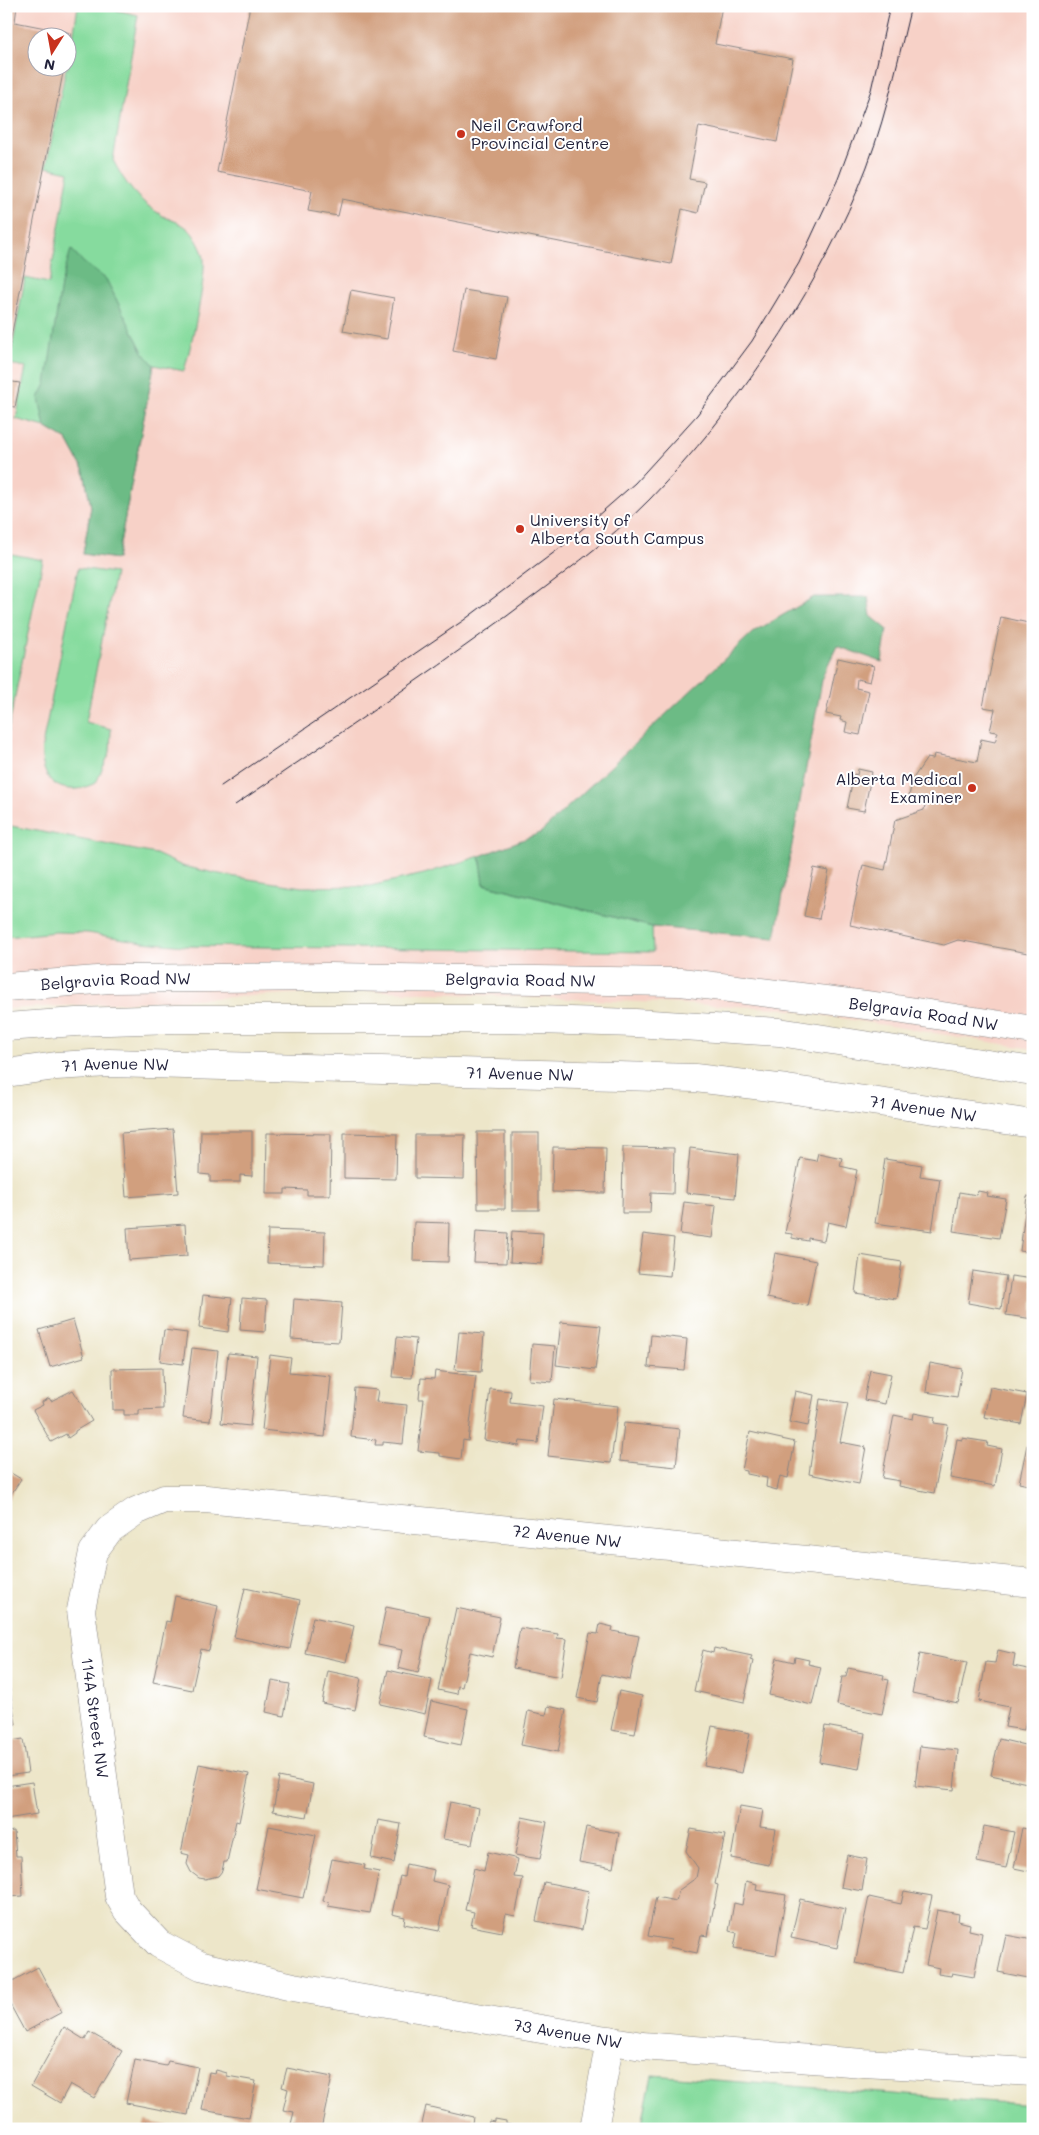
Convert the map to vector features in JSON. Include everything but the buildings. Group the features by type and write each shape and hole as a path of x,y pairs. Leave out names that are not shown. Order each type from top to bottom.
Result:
{"street":[{"name":"Belgravia Road NW","path":"6,987 130,979 338,978 681,982 890,1008 1033,1030"},
{"path":"6,1027 76,1022 175,1019 505,1019 635,1023 779,1032 1033,1071"},
{"name":"71 Avenue NW","path":"6,1073 56,1066 109,1063 695,1078 787,1088 1033,1124"},
{"name":"72 Avenue NW","path":"108,1530 136,1511 164,1499 206,1500 1033,1583"},
{"name":"114A Street NW","path":"108,1530 93,1552 81,1610 119,1896 127,1910"},
{"name":"73 Avenue NW","path":"127,1910 158,1944 200,1966 293,1987 642,2046 863,2063 1033,2072"},
{"path":"594,2129 610,2040"}],"shaded area":[{"name":"University of Alberta South Campus","path":"6,6 1033,6 1033,1049 778,1008 362,990 6,1009"}],"green space":[{"path":"78,6 97,6 138,15 113,160 128,185 147,205 154,211 189,230 203,254 204,263 198,311 184,371 154,365 117,559 83,554 91,507 84,471 67,440 45,427 16,419 26,367 9,364 25,278 49,283 69,172 46,167 64,78 78,78 78,28 74,28"},
{"path":"71,249 84,263 106,279 143,352 154,365 117,559 83,554 91,507 84,471 67,440 45,427 39,398 46,384 61,285"},
{"path":"6,553 43,560 6,740"},
{"path":"78,568 115,573 86,722 111,729 110,752 96,783 84,788 67,789 53,783 48,777 43,763 42,746"},
{"path":"814,597 868,597 871,616 887,629 882,662 837,646 823,675 775,938 652,927 484,884 480,856 540,833 752,633"},
{"path":"6,825 156,854 182,866 229,876 302,887 370,886 424,874 480,856 484,884 652,927 653,952 185,946 143,942 88,933 56,932 6,937"},
{"path":"652,2075 1033,2105 1033,2129 641,2129"}],"tram line":[{"path":"221,786 464,620 564,545 635,483 697,415 752,341 799,263 838,179 871,90 890,6"},
{"path":"235,805 440,664 581,560 634,515 682,464 741,391 768,353 794,314 839,232 875,145 911,6"}],"place":[{"name":"Neil Crawford Provincial Centre","path":"461,134"},
{"name":"University of Alberta South Campus","path":"520,529"},
{"name":"Alberta Medical Examiner","path":"972,788"}]}
